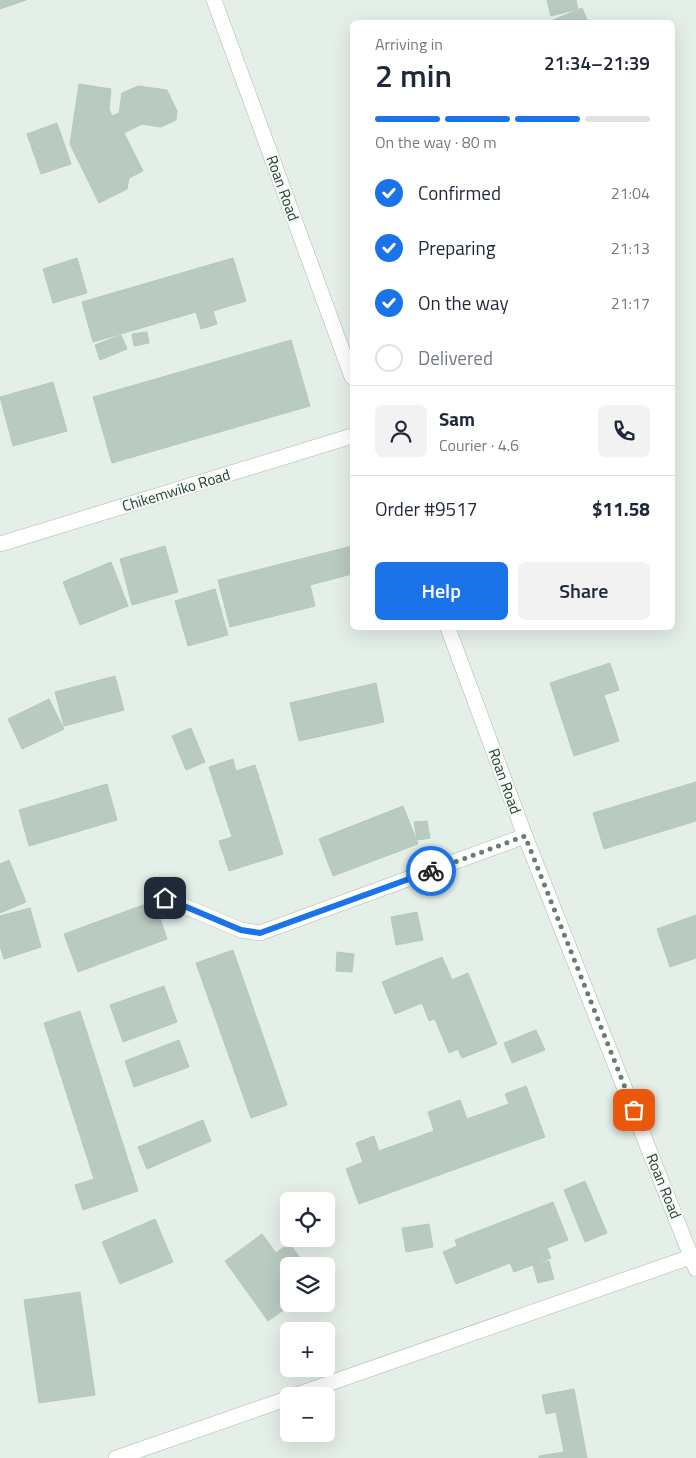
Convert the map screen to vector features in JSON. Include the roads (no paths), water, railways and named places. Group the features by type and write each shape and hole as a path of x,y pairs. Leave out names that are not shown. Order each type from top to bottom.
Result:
{"street":[{"name":"Roan Road","path":"214,0 350,372"},
{"name":"Chikemwiko Road","path":"0,544 350,437"},
{"name":"Roan Road","path":"449,630 525,836 694,1260"},
{"path":"165,898 241,930 260,933 525,836"},
{"path":"320,1387 694,1260"},
{"path":"116,1458 280,1401"}]}
